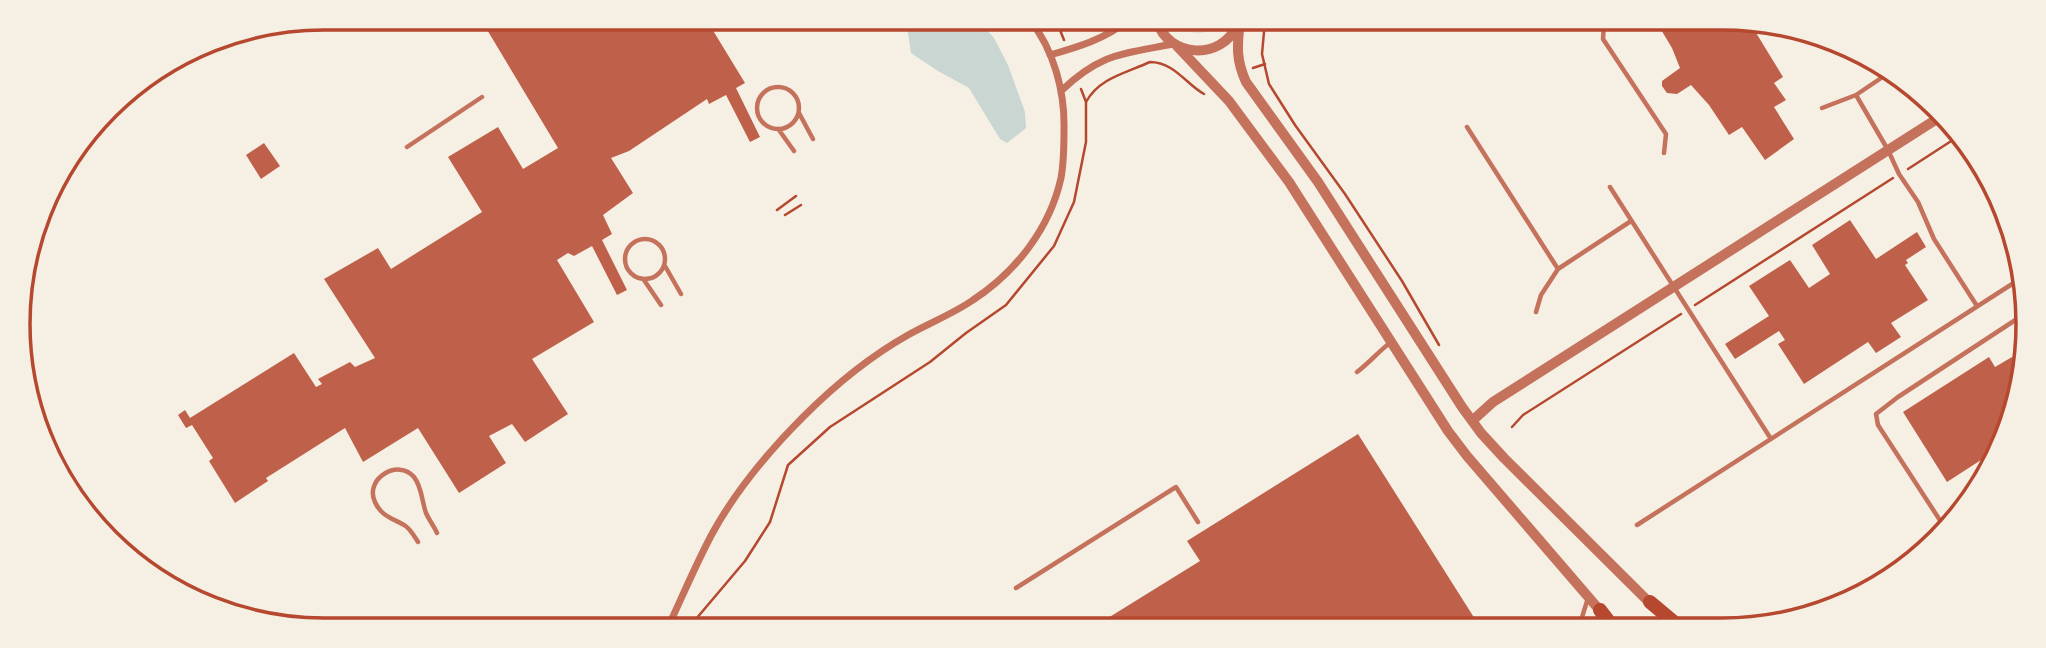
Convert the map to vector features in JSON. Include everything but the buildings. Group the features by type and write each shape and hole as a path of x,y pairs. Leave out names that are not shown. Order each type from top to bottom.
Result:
{"highway":[{"path":"1650,602 1669,618"},
{"path":"1600,610 1606,618"}],"street":[{"path":"672,618 713,533 760,461 839,382 907,335 981,295 1018,261 1037,236 1061,178 1064,120 1061,91 1050,55 1036,30"},
{"path":"1050,55 1096,40 1112,30"},
{"path":"1161,30 1164,36 1229,101 1248,125 1325,237 1437,414 1467,456 1600,610"},
{"path":"1061,91 1079,74 1105,59 1136,49 1175,45 1195,51 1207,50 1228,39 1235,30"},
{"path":"1238,30 1237,53 1246,82 1318,182 1472,421 1504,458 1665,618"},
{"path":"1472,421 1493,402 1934,121"}],"lane":[{"path":"1604,30 1604,39 1666,134 1664,153"},
{"path":"1822,108 1856,95 1882,77"},
{"path":"794,151 779,130 766,126 758,114 758,101 767,90 781,87 793,93 797,99 799,113 813,139"},
{"path":"1856,95 1899,174 1918,202 1934,239 1977,306"},
{"path":"407,147 482,97"},
{"path":"779,130 792,125 799,113"},
{"path":"1467,127 1558,270"},
{"path":"1610,187 1771,439"},
{"path":"1536,312 1541,295 1558,270 1631,221"},
{"path":"645,280 657,276 666,259 661,246 649,239 636,241 626,251 625,264 632,275 645,280 661,305"},
{"path":"665,265 681,293"},
{"path":"1637,525 2013,282"},
{"path":"1940,521 1878,425 1876,414 2016,320"},
{"path":"1357,372 1392,342"},
{"path":"418,542 407,526 380,512 373,499 373,486 379,477 390,471 402,470 413,475 426,513 437,533"},
{"path":"1016,587 1176,486 1198,522"},
{"path":"1582,618 1589,596"}],"path":[{"path":"1264,30 1262,54 1269,84 1388,259 1442,350"},
{"path":"1086,102 1099,84 1150,62 1172,69 1203,95"},
{"path":"1512,427 1523,415 1952,141"},
{"path":"776,210 796,196"},
{"path":"785,215 801,205"}],"shaded area":[{"path":"908,30 987,30 1008,65 1025,112 1026,128 1007,143 1000,139 969,88 911,53"},
{"path":"1186,30 1209,30 1203,33"}]}
